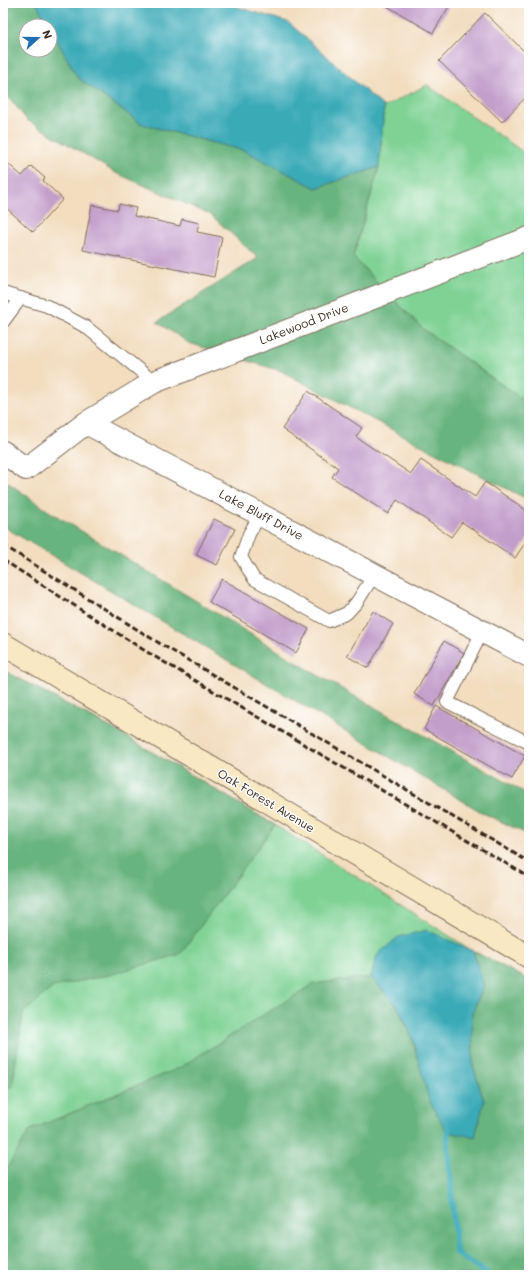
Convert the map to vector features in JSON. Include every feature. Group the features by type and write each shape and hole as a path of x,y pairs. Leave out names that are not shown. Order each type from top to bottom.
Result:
{"street":[{"name":"Lakewood Drive","path":"86,423 154,382 529,238"},
{"path":"3,452 26,470 86,423"},
{"name":"Lake Bluff Drive","path":"86,423 529,656"},
{"name":"Oak Forest Avenue","path":"3,644 529,957"}],"lane":[{"path":"3,292 47,306 86,327 154,382"},
{"path":"3,322 21,298"},
{"path":"260,515 249,534 241,557 254,579 329,621 347,613 357,602 374,575"},
{"path":"482,632 447,702 529,743"}],"green space":[{"path":"3,3 36,3 44,18 18,18 18,58 58,58 58,42 78,78 142,124 245,151 316,188 379,167 353,257 423,329 529,404 529,500 281,371 189,343 157,322 258,258 211,215 116,173 27,120 3,90"},
{"path":"427,85 529,156 529,404 423,329 353,257 379,167 384,107"},
{"path":"3,479 47,510 321,677 529,795 529,835 483,813 6,528 3,525"},
{"path":"3,670 115,730 275,825 473,951 529,980 529,1275 3,1275"},
{"path":"3,670 115,730 275,825 180,954 109,975 53,987 23,1013 12,1088 3,1083"},
{"path":"473,951 529,980 529,1275 3,1275 3,1175 30,1130 179,1068 313,984 371,977 398,1007 412,1037 429,1100 484,1102 473,1065 472,1013 484,986"}],"water":[{"path":"36,3 236,3 238,7 288,22 384,107 379,167 316,188 245,151 142,124 78,78 58,42 58,18 44,18"},
{"path":"427,930 473,951 484,986 472,1013 473,1065 484,1102 475,1137 447,1132 429,1100 412,1037 398,1007 371,977 377,955 398,937"}],"building":[{"path":"382,3 451,3 433,33"},
{"path":"485,13 529,56 529,94 502,122 439,61"},
{"path":"3,159 22,176 31,166 45,178 43,181 63,199 33,232 3,205"},
{"path":"119,204 136,208 134,216 180,226 182,219 199,223 197,232 222,237 214,277 83,250 92,205 118,210"},
{"path":"308,391 362,428 356,437 411,474 421,460 475,497 485,482 529,512 529,537 515,558 462,522 451,537 397,500 388,514 332,477 338,468 282,429"},
{"path":"214,519 235,529 217,565 196,555"},
{"path":"222,579 309,629 296,653 209,602"},
{"path":"373,611 393,624 368,668 347,656"},
{"path":"444,641 464,653 434,706 414,694"},
{"path":"436,706 525,756 512,779 424,729"}],"waterway":[{"path":"447,1132 456,1253 490,1275"}],"railway":[{"path":"3,545 154,640 529,862"},
{"path":"3,560 147,652 529,877"}]}
